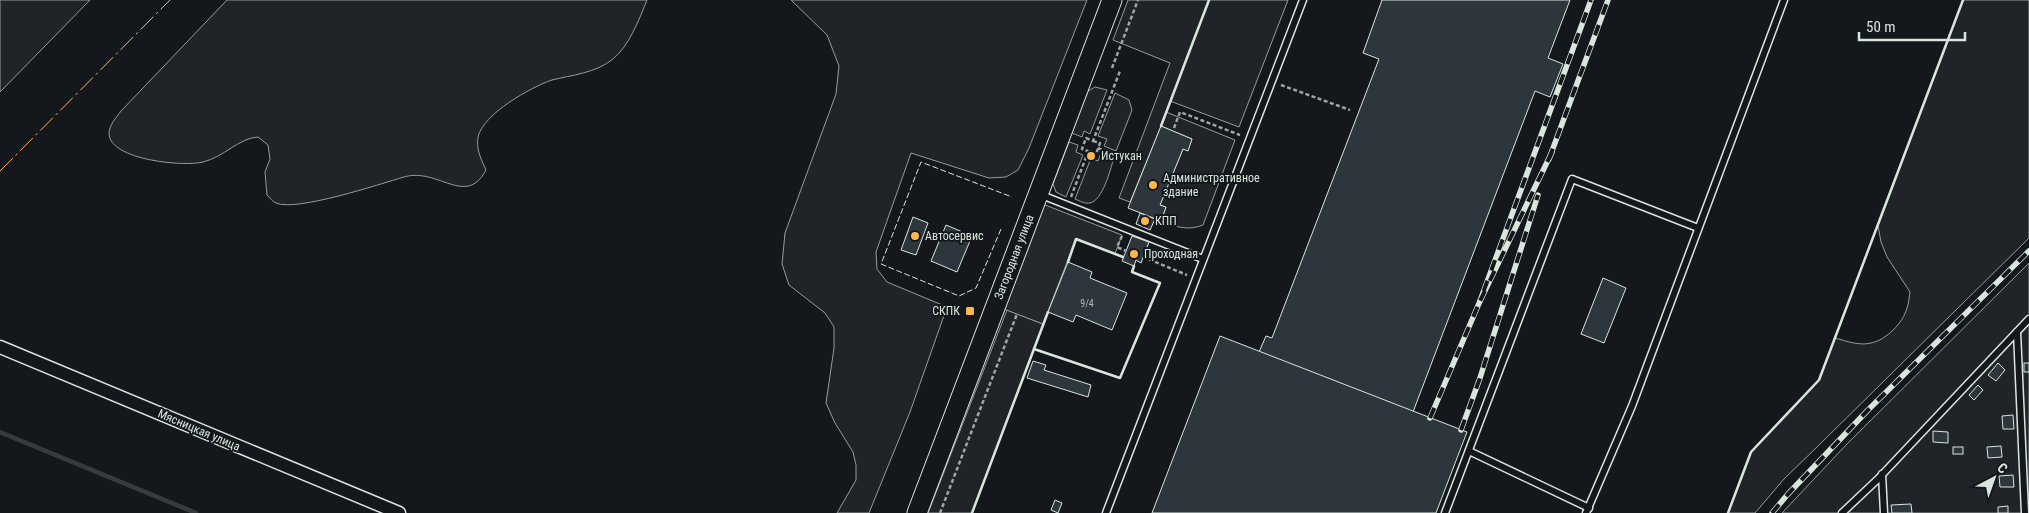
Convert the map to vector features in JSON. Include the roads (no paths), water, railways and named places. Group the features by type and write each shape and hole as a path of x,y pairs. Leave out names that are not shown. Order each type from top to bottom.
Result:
{"street":[{"name":"Загородная улица","path":"916,513 1112,0"},
{"name":"Мясницкая улица","path":"0,347 399,513"}],"lane":[{"path":"1106,513 1303,0"},
{"path":"1469,451 1588,510 1632,406 1784,0"},
{"path":"1445,513 1572,179 1698,228"},
{"path":"1038,194 1203,259"},
{"path":"1842,513 1882,474 2029,319"},
{"path":"2017,332 2025,513"},
{"path":"1882,474 1884,513"}],"waterway":[{"path":"0,432 196,513"}],"railway":[{"path":"1552,152 1480,301 1591,0"},
{"path":"1549,159 1608,0"},
{"path":"1461,430 1480,378 1538,195"},
{"path":"1772,513 1868,410 2029,251"},
{"path":"1430,418 1480,301"}],"place":[{"name":"Истукан","path":"1091,156"},
{"name":"Административное здание","path":"1153,185"},
{"name":"КПП","path":"1145,221"},
{"name":"Автосервис","path":"915,236"},
{"name":"Проходная","path":"1134,254"},
{"name":"СКПК","path":"970,311"}]}
